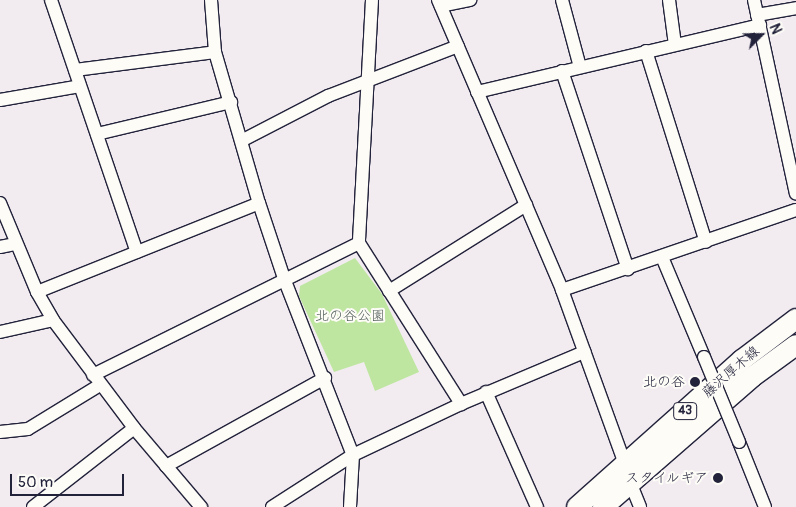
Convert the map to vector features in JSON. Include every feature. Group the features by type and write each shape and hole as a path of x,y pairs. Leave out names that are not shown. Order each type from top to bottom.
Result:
{"main road":[{"name":"藤沢厚木線","path":"603,507 628,473 742,360 796,319"},
{"name":"藤沢厚木線","path":"577,507 628,473 796,345"}],"street":[{"path":"51,0 137,252"},
{"path":"211,0 215,52 243,140 259,203 285,282 325,378 353,455 350,507"},
{"path":"372,0 370,80 358,243 461,404"},
{"path":"470,0 440,3 562,290 640,507"},
{"path":"562,0 580,67"},
{"path":"669,0 675,45"},
{"path":"754,0 796,194"},
{"path":"477,92 675,45 796,8"},
{"path":"243,140 328,96 458,46"},
{"path":"75,70 215,52"},
{"path":"646,52 706,242"},
{"path":"562,71 628,269"},
{"path":"0,100 80,86"},
{"path":"97,134 231,102"},
{"path":"0,203 36,292 53,320 96,380 201,507"},
{"path":"36,292 259,203"},
{"path":"389,291 526,204"},
{"path":"562,290 662,258 796,210"},
{"path":"0,432 28,428 96,380 358,243"},
{"path":"0,247 16,244"},
{"path":"662,258 765,507"},
{"path":"0,332 53,320"},
{"path":"272,507 353,455 486,392 584,352"},
{"path":"166,466 325,378"},
{"path":"486,392 537,507"},
{"path":"33,507 134,428"}],"green space":[{"name":"北の谷公園","path":"355,258 382,294 419,372 375,391 364,362 334,372 299,296 300,286"}],"place":[{"name":"北の谷","path":"695,382"},
{"name":"スタイルギア","path":"718,478"}]}
